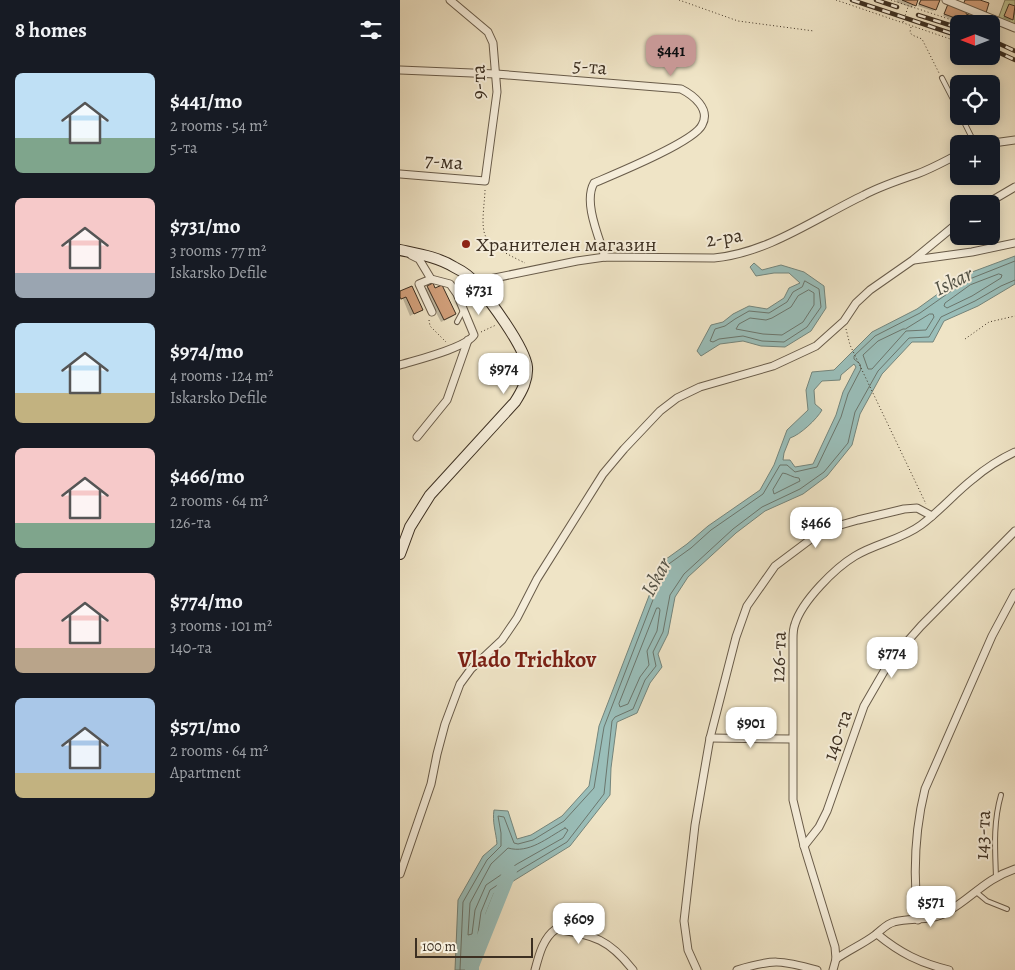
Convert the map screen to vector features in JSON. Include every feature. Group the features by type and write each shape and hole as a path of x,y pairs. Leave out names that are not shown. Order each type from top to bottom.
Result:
{"main road":[{"path":"400,554 410,527 430,495 515,402 527,377 526,359 475,282 444,261 401,250"}],"street":[{"name":"9-та","path":"450,0 488,32 493,43 496,92 486,181"},
{"path":"946,0 1015,28"},
{"name":"5-та","path":"400,70 496,74 681,89 696,98 702,107 704,116 702,124 694,134 651,158 594,183 590,190 591,210 605,257"},
{"path":"1000,142 1015,140"},
{"name":"2-ра","path":"475,282 605,257 714,258 738,254 753,250 808,225 888,183 919,173 950,158"},
{"name":"7-ма","path":"400,174 486,181"},
{"path":"1000,196 1015,187"},
{"path":"400,874 423,808 451,704 460,684 471,669 507,633 537,579 603,474 655,416 677,398 700,387 773,366 816,346 844,321 856,303 870,290 913,260 950,229"},
{"path":"913,260 972,252 1015,243"},
{"path":"401,250 419,259 431,279"},
{"path":"417,437 448,400 471,338 464,309 450,284 431,279 419,284 432,312"},
{"path":"400,365 458,346 471,338"},
{"name":"126-та","path":"833,970 836,958 835,947 804,846 793,800 793,639 795,624 800,612 833,573 856,556 905,535 932,516 974,478 1001,459 1015,452"},
{"path":"696,970 688,950 684,921 696,825 710,738 736,636 747,606 775,566 823,530 917,508 932,516"},
{"name":"140-та","path":"804,846 819,827 827,811 864,706 890,661 921,626 1015,531"},
{"path":"918,920 914,860 919,815 925,789 992,636 1015,593"},
{"path":"710,738 792,739"},
{"path":"836,958 877,934 885,926 893,922 918,920 946,913 996,877 1015,869"},
{"path":"535,970 546,939 556,929 599,938 611,946 633,970"},
{"path":"877,934 893,947 914,959 949,970"},
{"path":"736,970 778,961 817,970"}],"lane":[{"path":"942,78 950,94"},
{"path":"457,322 464,309"},
{"name":"143-та","path":"996,877 995,831 1000,795"},
{"path":"975,891 987,901 1007,909"}],"path":[{"path":"679,0 738,21 814,31"},
{"path":"836,0 950,39"},
{"path":"891,0 950,19"},
{"path":"903,23 909,6"},
{"path":"912,26 910,32 912,36 922,39 942,78"},
{"path":"486,181 483,227 485,237 491,244 537,270"},
{"path":"432,312 429,317 430,326 446,341 447,350"},
{"path":"965,339 988,322 1015,316"},
{"path":"844,321 850,345 932,516"},
{"path":"471,338 503,322"}],"green space":[{"path":"1005,0 1015,0 1015,26 1000,20 999,15"}],"water":[{"path":"1015,256 1015,284 978,306 944,321 933,342 912,342 882,374 860,414 852,445 827,476 803,494 765,511 736,533 688,577 675,597 668,634 658,654 662,667 650,683 637,713 617,722 611,768 610,795 570,846 494,893 486,913 478,970 455,970 458,900 483,856 497,844 494,810 508,811 517,839 531,835 562,816 589,786 599,726 662,562 708,526 760,490 774,465 787,430 808,410 806,390 812,372 834,370 872,332 917,309 964,275","holes":["854,364 856,367 843,392 836,415 813,464 795,467 790,460 783,460 790,438 799,434 822,410 815,404 814,390 822,381 840,380 841,375"]},
{"path":"754,263 762,270 781,265 804,272 824,286 826,308 811,331 785,347 761,346 743,341 720,344 701,356 697,351 711,325 723,322 733,314 749,306 767,309 784,298 789,288 800,283 789,273 756,276 750,267"}],"building":[{"path":"902,0 918,0 916,6"},
{"path":"921,0 940,0 936,10 919,4"},
{"path":"965,0 980,0 989,3 986,13 963,5"},
{"path":"948,4 967,11 966,14 969,15 950,16 944,14"},
{"path":"1009,4 1015,6 1013,20 1004,16"},
{"path":"433,283 435,288 442,285 456,314 444,320 427,286"},
{"path":"412,286 423,310 414,314 406,297 401,299 400,297 400,291"}],"waterway":[{"name":"Iskar","path":"472,970 510,871"}],"railway":[{"path":"852,0 950,33"},
{"path":"876,0 897,7"},
{"path":"918,15 950,25"},
{"path":"1000,44 1015,51"},
{"path":"1000,53 1015,60"}],"place":[{"name":"Хранителен магазин","path":"466,244"}],"district":[{"name":"Vlado Trichkov","path":"527,659"}]}
